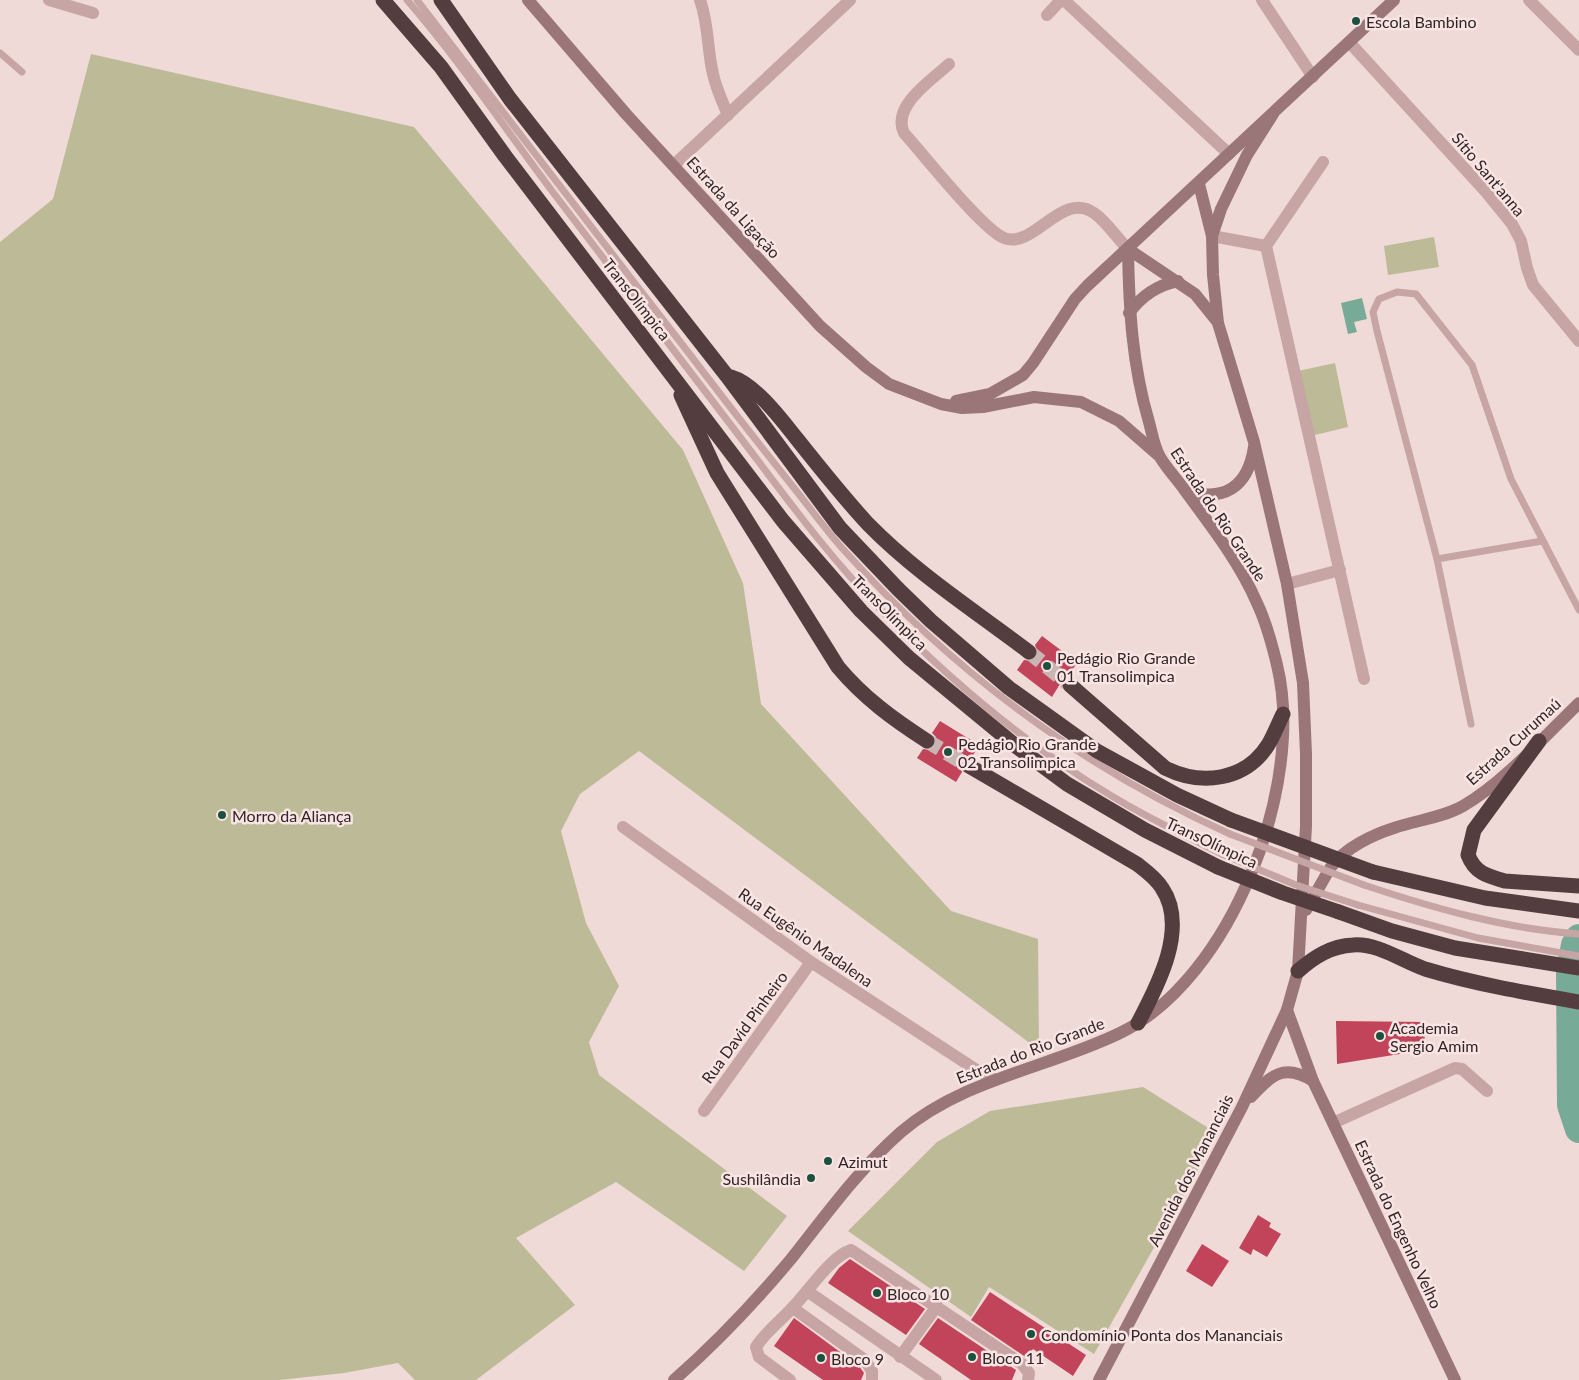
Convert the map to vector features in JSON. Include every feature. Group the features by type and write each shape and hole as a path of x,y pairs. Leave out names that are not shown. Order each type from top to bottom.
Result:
{"highway":[{"name":"TransOlímpica","path":"383,0 441,67 505,156 783,521 861,611 909,658 1018,747 1068,784 1145,830 1220,860 1283,893 1392,931 1455,948 1540,957 1579,968"},
{"name":"TransOlímpica","path":"441,0 510,99 727,376 840,528 931,621 1008,688 1097,751 1230,827 1374,872 1476,896 1572,910"},
{"path":"673,375 691,420 717,473 838,667 877,708 927,741"},
{"path":"727,376 744,383 781,419 831,481 869,524 931,579 1029,652"},
{"path":"1070,685 1165,768 1179,775 1202,780 1234,774 1249,765 1268,745 1283,714"},
{"path":"1540,741 1474,830 1469,842 1468,855 1478,872 1493,878 1505,881 1579,886"},
{"path":"969,766 1137,864 1151,875 1163,889 1169,905 1172,926 1168,957 1156,990 1138,1023"},
{"path":"1298,970 1314,957 1331,950 1360,945 1374,948 1424,968 1512,991 1579,1002"}],"main road":[{"name":"Estrada da Ligação","path":"528,0 626,114 674,164 820,326 866,367 889,384 941,404 962,408 983,407 1034,397 1081,402 1119,421 1158,454"},
{"name":"Estrada do Rio Grande","path":"674,1380 701,1356 764,1289 823,1217 883,1150 930,1110 975,1088 1067,1056 1138,1023 1174,992 1196,968 1213,948 1232,916 1249,877 1278,790 1283,714 1278,671 1257,602 1238,568 1158,454 1137,378 1129,313 1128,248 1199,184 1394,0"},
{"name":"Estrada do Rio Grande","path":"1273,114 1247,155 1228,192 1212,236 1213,284 1218,323 1254,442 1287,584 1303,683 1306,745 1306,826 1298,970"},
{"path":"1199,184 1212,236"},
{"name":"Estrada do Rio Grande","path":"1128,248 1195,294 1218,323"},
{"path":"941,404 990,394 1023,375 1075,299 1128,248"},
{"path":"1129,313 1150,292 1168,283 1178,281"},
{"path":"1185,490 1214,496 1234,487 1248,470 1254,442"},
{"name":"Estrada Curumaú","path":"1302,916 1332,866 1349,851 1364,840 1394,828 1424,821 1462,806 1488,788 1579,703"},
{"name":"Avenida dos Mananciais","path":"1099,1380 1242,1106 1288,1010 1298,970"},
{"name":"Estrada do Engenho Velho","path":"1288,1010 1314,1081 1455,1380"},
{"path":"1242,1106 1268,1078 1278,1073 1297,1073 1314,1081"}],"street":[{"path":"49,0 93,13"},
{"path":"700,0 706,16 712,72 718,93 728,115"},
{"path":"674,164 850,0"},
{"path":"1046,15 1062,0 1229,154"},
{"path":"1262,0 1313,77"},
{"path":"1529,0 1579,50"},
{"name":"Sítio Sant'anna","path":"1350,43 1480,185 1512,224 1521,241 1533,285 1579,341"},
{"path":"949,64 906,107 901,117 901,127 904,133 983,222 1005,239 1013,239 1023,237 1071,208 1084,208 1094,213 1128,248"},
{"path":"1323,162 1266,246 1364,678"},
{"path":"1212,236 1266,246"},
{"path":"1287,584 1340,570"},
{"name":"Rua Eugênio Madalena","path":"623,827 811,962 975,1069 996,1080"},
{"name":"Rua David Pinheiro","path":"704,1111 811,962"},
{"path":"1334,1123 1455,1068 1462,1069 1487,1091"},
{"path":"975,1069 975,1088"},
{"path":"790,1380 758,1357 756,1347 762,1337 793,1308 836,1259 850,1250 1022,1364 1029,1373 1028,1380"},
{"path":"807,1291 900,1357 936,1380"},
{"path":"900,1357 937,1306"},
{"path":"793,1308 864,1360 872,1371 874,1379"}],"lane":[{"name":"TransOlímpica","path":"407,0 466,75 601,257 681,358 791,506 843,569 882,612 952,678 1066,765 1122,802 1220,860 1358,905 1540,957 1579,956"},
{"name":"TransOlímpica","path":"417,0 760,446 840,546 892,602 943,650 997,694 1086,758 1172,808 1230,827 1364,884 1413,901 1486,920 1561,933 1579,934"},
{"path":"0,53 22,72"},
{"path":"1471,724 1437,560 1374,312 1379,299 1397,292 1416,294 1472,365 1511,479 1579,610"},
{"path":"1437,560 1542,541"}],"shaded area":[{"path":"91,54 414,127 683,450 743,583 761,704 951,911 1038,939 1039,1050 639,751 580,794 561,831 586,923 619,986 589,1042 599,1075 787,1216 744,1271 616,1182 516,1238 575,1305 476,1380 415,1380 398,1363 344,1373 279,1380 0,1380 0,242 53,199"},
{"path":"1434,237 1439,267 1388,275 1384,246"},
{"path":"1362,298 1367,319 1354,322 1357,332 1348,334 1341,303"},
{"path":"1335,363 1348,427 1311,436 1298,371"},
{"path":"1143,1087 1218,1134 1094,1354 989,1287 971,1317 848,1231 937,1142 990,1111"}],"building":[{"name":"Pedágio Rio Grande 01 Transolimpica","path":"1042,636 1078,663 1063,679 1052,697 1017,670 1024,660 1032,661 1036,658 1038,653 1035,645"},
{"name":"Pedágio Rio Grande 02 Transolimpica","path":"940,721 979,745 972,757 961,761 962,772 956,782 917,758 923,749 931,750 935,746 936,737 932,733"},
{"name":"Academia Sergio Amim","path":"1336,1021 1424,1022 1425,1050 1337,1064"},
{"path":"1258,1215 1271,1223 1269,1227 1281,1234 1267,1257 1253,1249 1251,1255 1239,1248"},
{"path":"1202,1244 1229,1261 1212,1287 1186,1271"},
{"name":"Bloco 10","path":"850,1259 925,1309 906,1335 828,1283 839,1268"},
{"name":"Condomínio Ponta dos Mananciais","path":"990,1292 1086,1355 1073,1376 1033,1349 1027,1358 971,1320"},
{"name":"Bloco 9","path":"794,1318 859,1366 864,1373 861,1380 823,1380 774,1346"},
{"name":"Bloco 11","path":"938,1318 1016,1370 1012,1380 971,1380 919,1344"}],"waterway":[{"path":"1579,938 1575,945 1570,971 1571,1105 1579,1129"}],"tunnel":[{"path":"1029,652 1070,685"},
{"path":"927,741 969,766"}],"place":[{"name":"Escola Bambino","path":"1356,21"},
{"name":"Pedágio Rio Grande 01 Transolimpica","path":"1047,666"},
{"name":"Pedágio Rio Grande 02 Transolimpica","path":"948,752"},
{"name":"Morro da Aliança","path":"222,815"},
{"name":"Academia Sergio Amim","path":"1380,1036"},
{"name":"Azimut","path":"828,1161"},
{"name":"Sushilândia","path":"811,1178"},
{"name":"Bloco 10","path":"877,1293"},
{"name":"Condomínio Ponta dos Mananciais","path":"1031,1334"},
{"name":"Bloco 11","path":"972,1357"},
{"name":"Bloco 9","path":"821,1358"}]}
